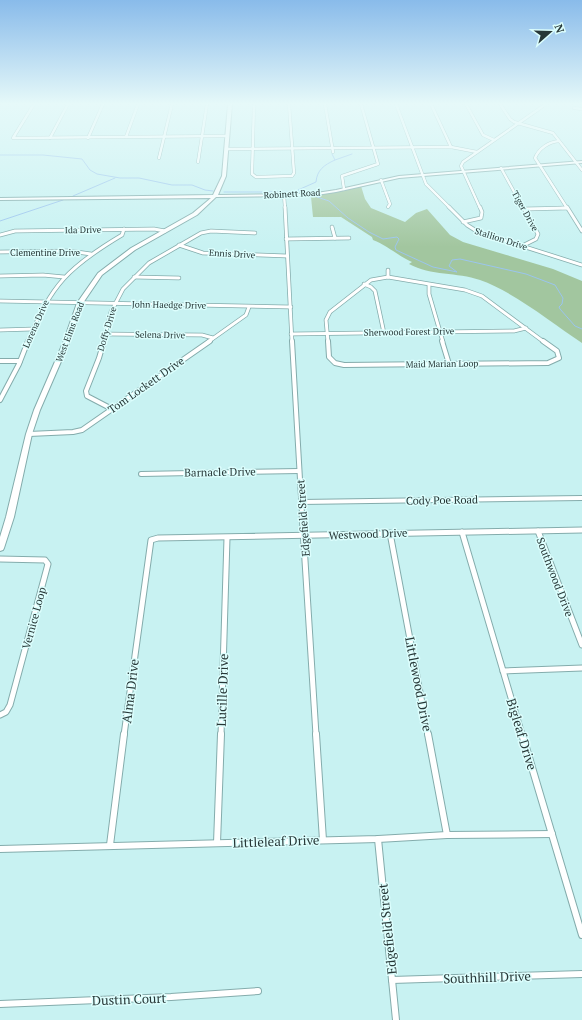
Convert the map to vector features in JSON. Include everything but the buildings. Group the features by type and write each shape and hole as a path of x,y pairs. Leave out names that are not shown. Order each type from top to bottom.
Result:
{"main road":[{"name":"West Elms Road","path":"0,548 10,517 37,410 66,342 80,303 100,274 123,256 195,214 215,196 223,181 226,152"},
{"name":"Robinett Road","path":"0,199 319,194 381,180 422,174 582,162"}],"street":[{"path":"159,158 161,152"},
{"path":"198,162 200,152"},
{"path":"253,152 253,176 292,176 294,173 292,152"},
{"path":"344,189 342,176 377,165 374,152"},
{"name":"Stallion Drive","path":"414,152 426,184 433,193 463,222 478,232 582,265"},
{"path":"463,222 481,218 482,212 461,166 463,162 477,152"},
{"path":"538,152 535,158 582,231"},
{"path":"568,152 582,170"},
{"name":"Tiger Drive","path":"501,168 539,236 533,241 522,246"},
{"path":"381,180 390,204 388,207"},
{"name":"Edgefield Street","path":"284,195 299,471 323,840"},
{"path":"525,209 566,208"},
{"path":"332,227 335,238"},
{"name":"Lorena Drive","path":"1,397 20,361 46,301 64,277 91,254 122,235 124,229"},
{"name":"Ida Drive","path":"0,235 15,231 154,229 165,231"},
{"name":"Doffy Drive","path":"112,409 90,398 86,394 114,304 123,289 149,263 178,245 207,231 255,233"},
{"path":"286,239 349,238"},
{"name":"Ennis Drive","path":"178,245 203,253 287,256"},
{"name":"Clementine Drive","path":"0,252 70,252 91,254"},
{"path":"388,270 388,277"},
{"path":"0,276 43,275 64,277"},
{"path":"134,277 179,278"},
{"name":"Maid Marian Loop","path":"388,277 465,290 482,296 557,351 559,354 557,360 548,363 340,365 331,360 329,357 327,316 364,284 374,279 388,277"},
{"path":"364,284 371,287 375,291 384,333"},
{"path":"429,285 429,294 449,364"},
{"name":"John Haedge Drive","path":"0,301 291,307"},
{"name":"Tom Lockett Drive","path":"30,434 78,431 112,409 246,315 249,307"},
{"name":"Sherwood Forest Drive","path":"291,334 514,331 526,328"},
{"path":"0,330 33,329"},
{"name":"Selena Drive","path":"105,334 198,335 213,338"},
{"path":"0,361 20,361"},
{"name":"Barnacle Drive","path":"141,474 299,471"},
{"name":"Cody Poe Road","path":"301,502 582,498"},
{"name":"Westwood Drive","path":"153,539 582,530"},
{"name":"Southwood Drive","path":"538,531 582,645"},
{"name":"Bigleaf Drive","path":"462,532 582,935"},
{"name":"Littlewood Drive","path":"390,533 447,835"},
{"name":"Lucille Drive","path":"217,843 227,538"},
{"name":"Alma Drive","path":"110,845 149,547 151,540 153,539"},
{"name":"Vernice Loop","path":"0,559 45,560 48,564 10,705 6,712 0,716"},
{"path":"503,671 582,668"},
{"name":"Littleleaf Drive","path":"0,849 378,839 447,835 552,834"},
{"name":"Edgefield Street","path":"378,839 396,1020"},
{"name":"Southhill Drive","path":"392,980 582,974"},
{"name":"Dustin Court","path":"0,1004 170,997 258,991"}],"green space":[{"path":"361,186 365,199 371,208 405,222 416,213 427,209 450,235 463,242 553,269 582,281 582,343 532,308 493,285 480,280 417,268 409,264 412,262 373,240 372,237 341,217 313,217 311,197"}],"waterway":[{"path":"332,154 335,160"},
{"path":"335,160 352,154"},
{"path":"0,155 43,155 82,159 90,170 97,174 120,178 139,178 172,185 192,185 205,190 213,191"},
{"path":"299,192 298,190 316,182 318,174 322,168 335,160"},
{"path":"73,196 115,178"},
{"path":"224,192 299,192"},
{"path":"299,192 309,193"},
{"path":"314,196 329,201 348,218 369,232 383,239 397,237 399,239 395,247 396,250 433,267 457,272 449,266 452,260 460,259 526,274 555,285 563,298 562,304 559,307 560,309 575,326 582,329"},
{"path":"0,221 63,200"}]}
